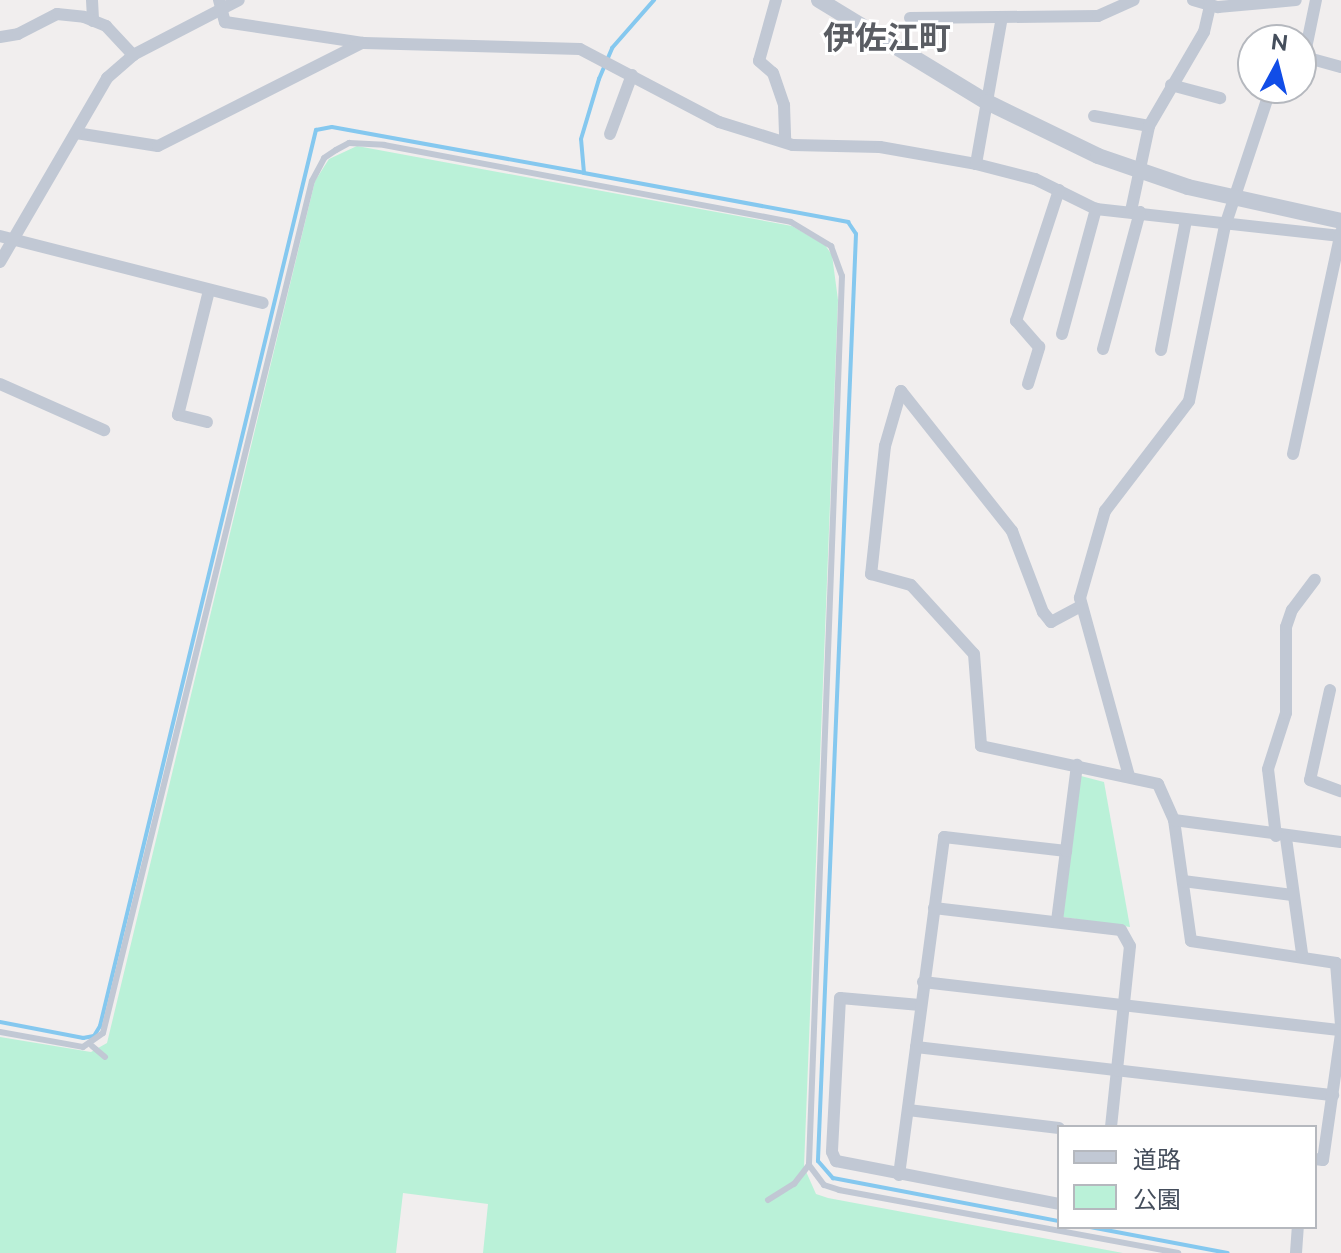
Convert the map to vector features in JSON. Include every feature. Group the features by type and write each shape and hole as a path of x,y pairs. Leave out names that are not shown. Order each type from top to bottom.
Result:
{"street":[{"path":"92,0 93,21"},
{"path":"0,262 6,238 76,133 107,78 133,55 219,6 239,0"},
{"path":"776,0 759,61 773,73 784,105 785,142"},
{"path":"819,0 987,102 1139,171 1340,230"},
{"path":"910,18 1098,16 1134,0"},
{"path":"1193,0 1210,5 1296,0"},
{"path":"1310,24 1316,0"},
{"path":"1103,349 1135,211 1139,171 1149,126 1204,32 1210,5"},
{"path":"219,6 225,22 364,43 580,49 632,75 672,101 719,122 785,142 880,147 976,164 1059,190 1096,209 1135,211 1225,226 1340,230"},
{"path":"0,37 57,14 106,26 133,55"},
{"path":"976,164 1002,17"},
{"path":"76,133 158,146 364,43"},
{"path":"1317,59 1341,67"},
{"path":"610,134 632,75"},
{"path":"1171,85 1220,98"},
{"path":"1129,776 1081,606 1105,511 1189,401 1225,226 1266,104"},
{"path":"1094,116 1149,126"},
{"path":"1028,384 1039,347 1016,321 1059,190"},
{"path":"1062,334 1096,209"},
{"path":"1161,350 1186,220"},
{"path":"1293,454 1340,230"},
{"path":"6,238 263,303"},
{"path":"207,422 178,415 209,291"},
{"path":"0,384 104,430"},
{"path":"1081,606 1051,622 1043,612 1012,531 901,391 885,446 871,574 911,585 974,654 981,746 1158,784 1174,820 1191,941 1302,954 1336,963 1341,1030 1323,1160 1317,1159"},
{"path":"1302,954 1268,769 1286,713 1286,627 1292,610 1315,580"},
{"path":"1330,690 1310,780 1341,791"},
{"path":"1057,921 1077,765"},
{"path":"1174,820 1281,837 1341,842"},
{"path":"899,1175 944,837 1066,851"},
{"path":"1183,881 1292,895"},
{"path":"934,908 1121,930 1130,946 1111,1125"},
{"path":"923,982 1341,1030"},
{"path":"920,1005 840,998 832,1152 845,1166 1057,1204"},
{"path":"916,1047 1333,1095"},
{"path":"908,1110 1057,1128"},
{"path":"1296,1253 1298,1229"}],"lane":[{"path":"92,1046 101,1039 107,1020 312,181 324,158 349,143 366,142 791,222 819,235 837,258 841,289 809,1165 794,1184 768,1200"},
{"path":"0,1032 92,1046 105,1057"},
{"path":"809,1165 824,1185 839,1190 1178,1253"}],"green space":[{"path":"357,146 792,226 825,245 832,255 838,300 804,1167 816,1194 828,1198 1123,1253 483,1253 488,1204 403,1193 396,1253 0,1253 0,1037 91,1052 107,1043 315,181 329,159"},
{"path":"1081,776 1104,782 1130,927 1063,917"}],"waterway":[{"path":"584,173 581,139 599,79 612,48 654,0"},
{"path":"0,1022 83,1038 94,1036 100,1026 316,130 332,127 848,222 856,234 818,1161 833,1178 1057,1221"},
{"path":"1101,1229 1228,1253"}],"district":[{"name":"伊佐江町","path":"887,38"}]}
